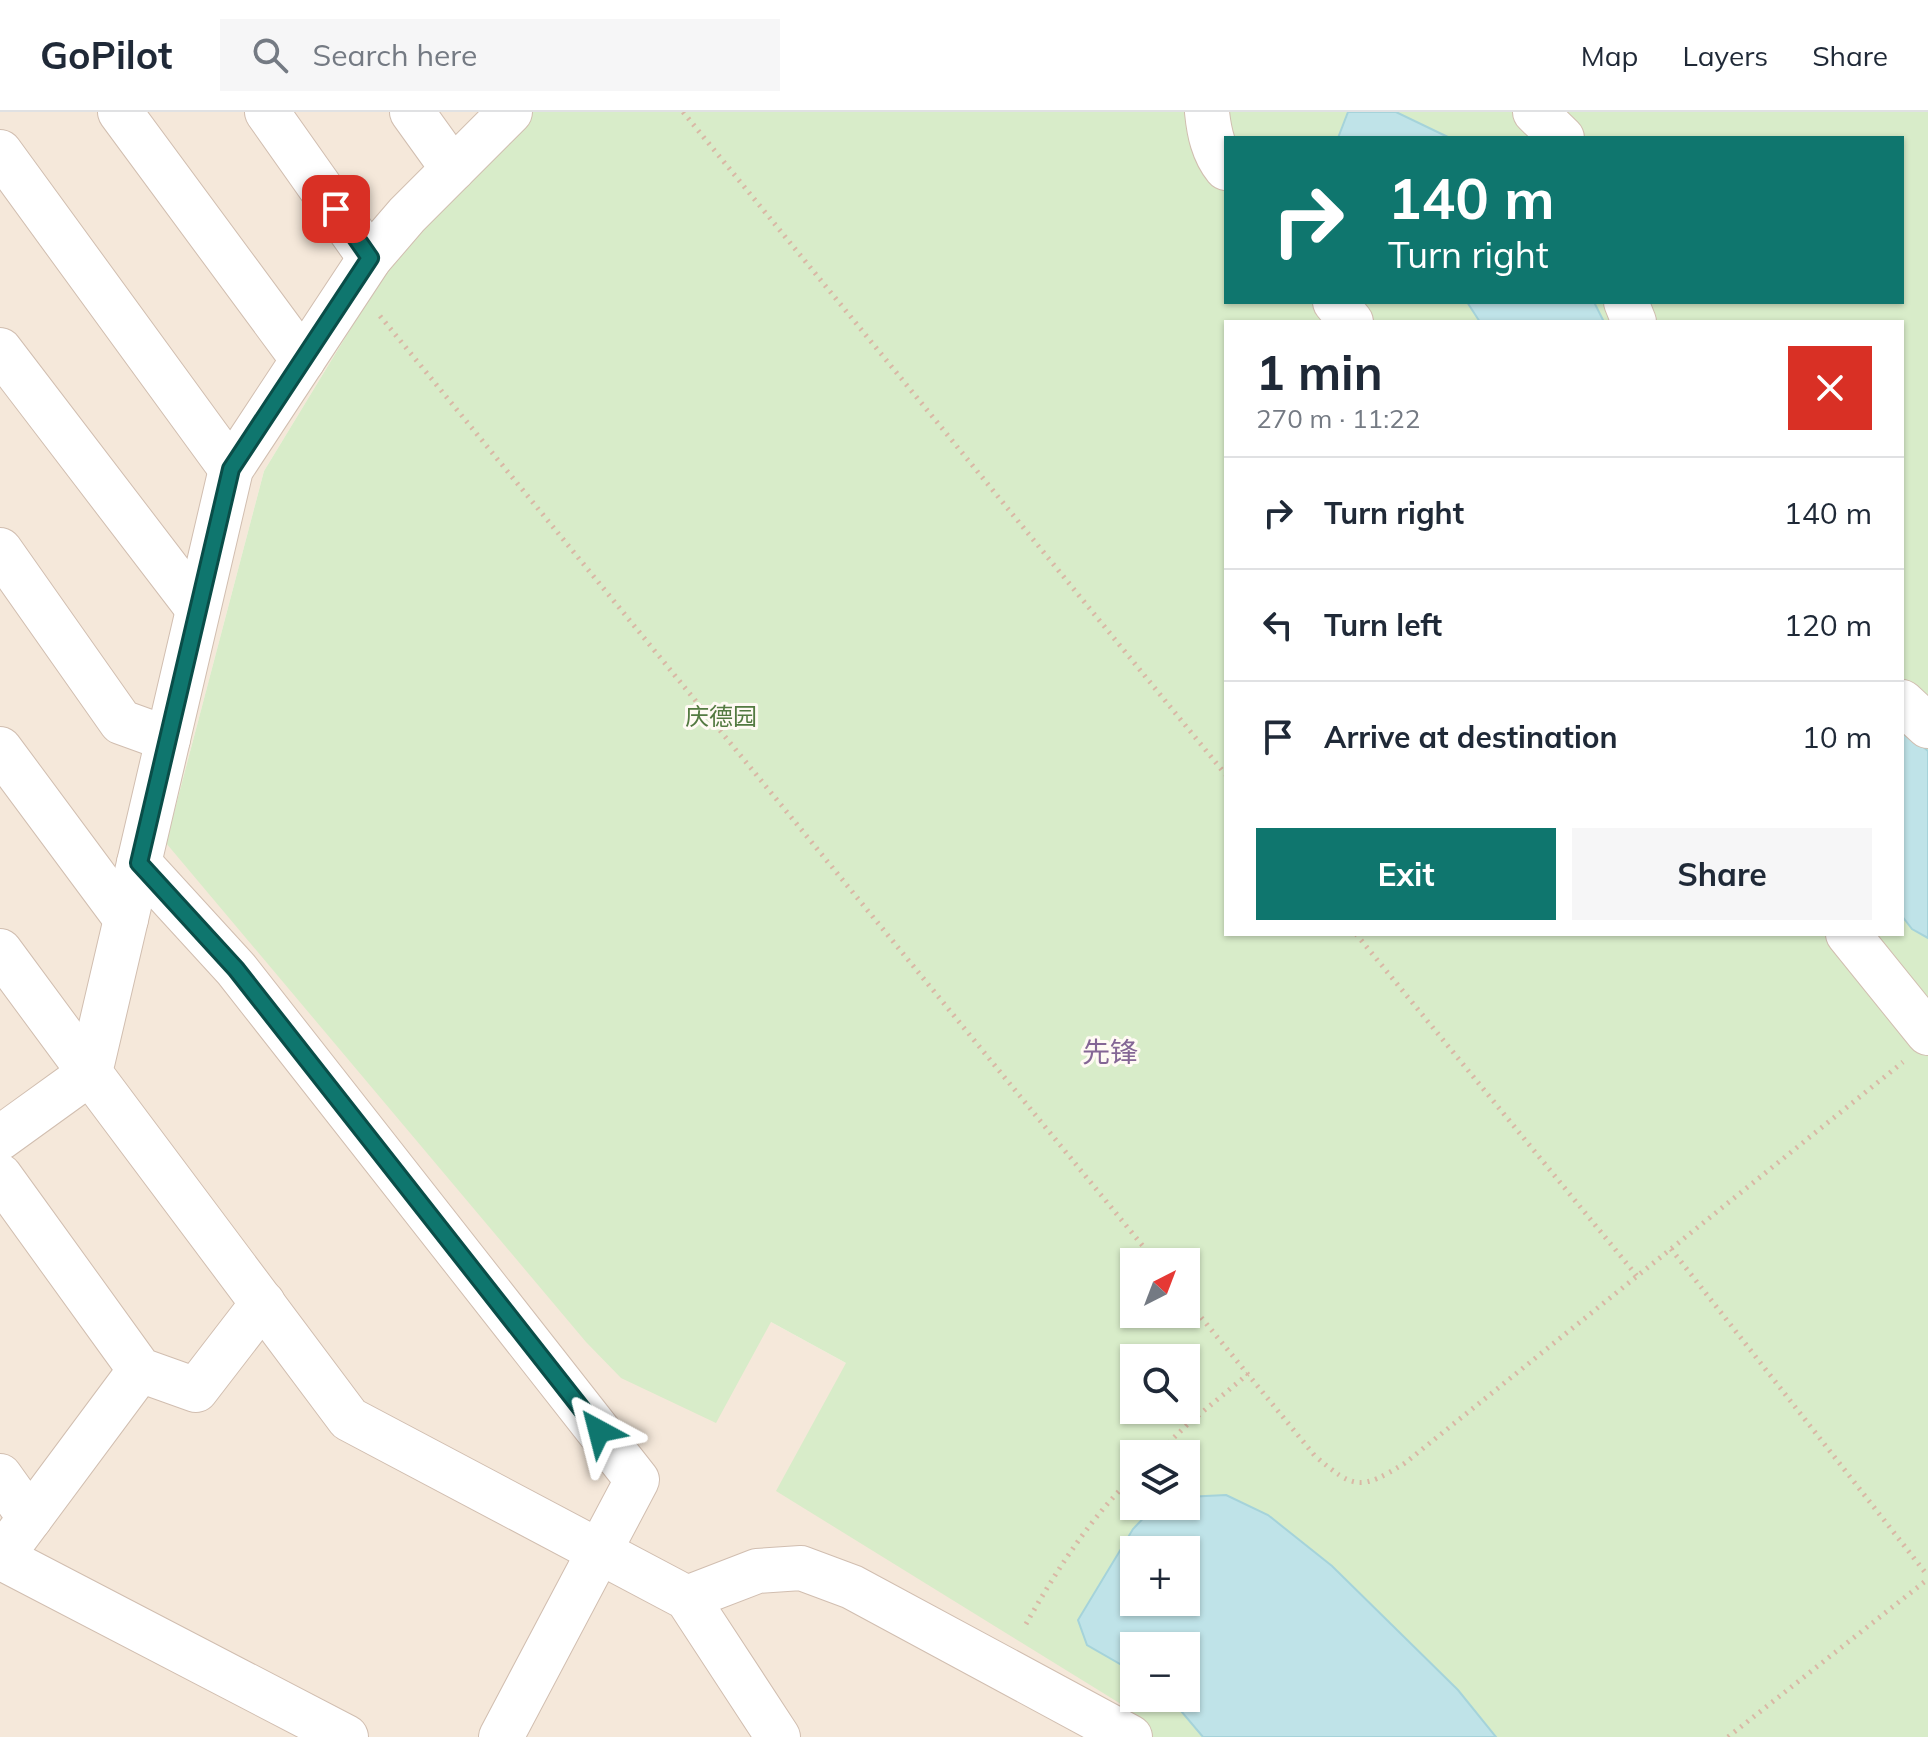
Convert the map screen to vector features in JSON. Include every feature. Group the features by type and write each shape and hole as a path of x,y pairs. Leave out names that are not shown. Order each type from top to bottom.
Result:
{"street":[{"path":"120,112 303,360"},
{"path":"267,112 370,258"},
{"path":"412,112 453,169"},
{"path":"0,1138 90,1073 231,469 370,258 407,215 510,112"},
{"path":"1207,112 1217,157 1224,166"},
{"path":"1535,112 1560,136"},
{"path":"0,152 231,469"},
{"path":"1337,304 1349,320"},
{"path":"0,350 198,609"},
{"path":"0,550 121,722 168,739"},
{"path":"0,749 126,919"},
{"path":"139,863 236,969 637,1480 501,1737"},
{"path":"1849,936 1916,1048"},
{"path":"0,951 349,1419 687,1598 778,1737"},
{"path":"0,1176 140,1370 196,1390 263,1303"},
{"path":"140,1370 1,1557 346,1737"},
{"path":"0,1476 30,1518"},
{"path":"687,1598 757,1571 801,1568 852,1587 1130,1737"}],"path":[{"path":"683,112 1224,773"},
{"path":"374,309 1145,1248"},
{"path":"1358,936 1637,1276"},
{"path":"1200,1316 1315,1456 1355,1484 1379,1479 1405,1463 1916,1048"},
{"path":"1671,1249 1928,1577 1728,1737"},
{"path":"1171,1440 1248,1374"},
{"path":"1026,1624 1055,1573 1120,1490"}],"shaded area":[{"path":"0,112 531,112 385,272 264,471 166,843 771,1322 846,1363 1120,1698 1120,1712 1131,1712 1149,1737 0,1737"}],"green space":[{"name":"庆德园","path":"531,112 1928,112 1928,1737 1149,1737 1131,1712 1200,1712 1200,1632 1120,1632 1120,1703 776,1491 846,1363 771,1322 716,1423 621,1378 586,1342 166,843 264,471 385,272"}],"water":[{"path":"1348,112 1396,112 1446,136 1339,136"},
{"path":"1468,304 1595,304 1603,320 1479,320"},
{"path":"1904,731 1928,751 1928,938 1912,929 1904,919"},
{"path":"1226,1495 1268,1515 1332,1566 1458,1690 1496,1737 1203,1737 1182,1712 1200,1712 1200,1632 1120,1632 1120,1664 1087,1645 1078,1620 1120,1551 1120,1616 1200,1616 1200,1536 1129,1536 1142,1520 1200,1520 1200,1496"}],"district":[{"name":"先锋","path":"1110,1052"}],"route":[{"path":"336,209 370,258 231,469 139,863 236,969 599,1431"}]}
